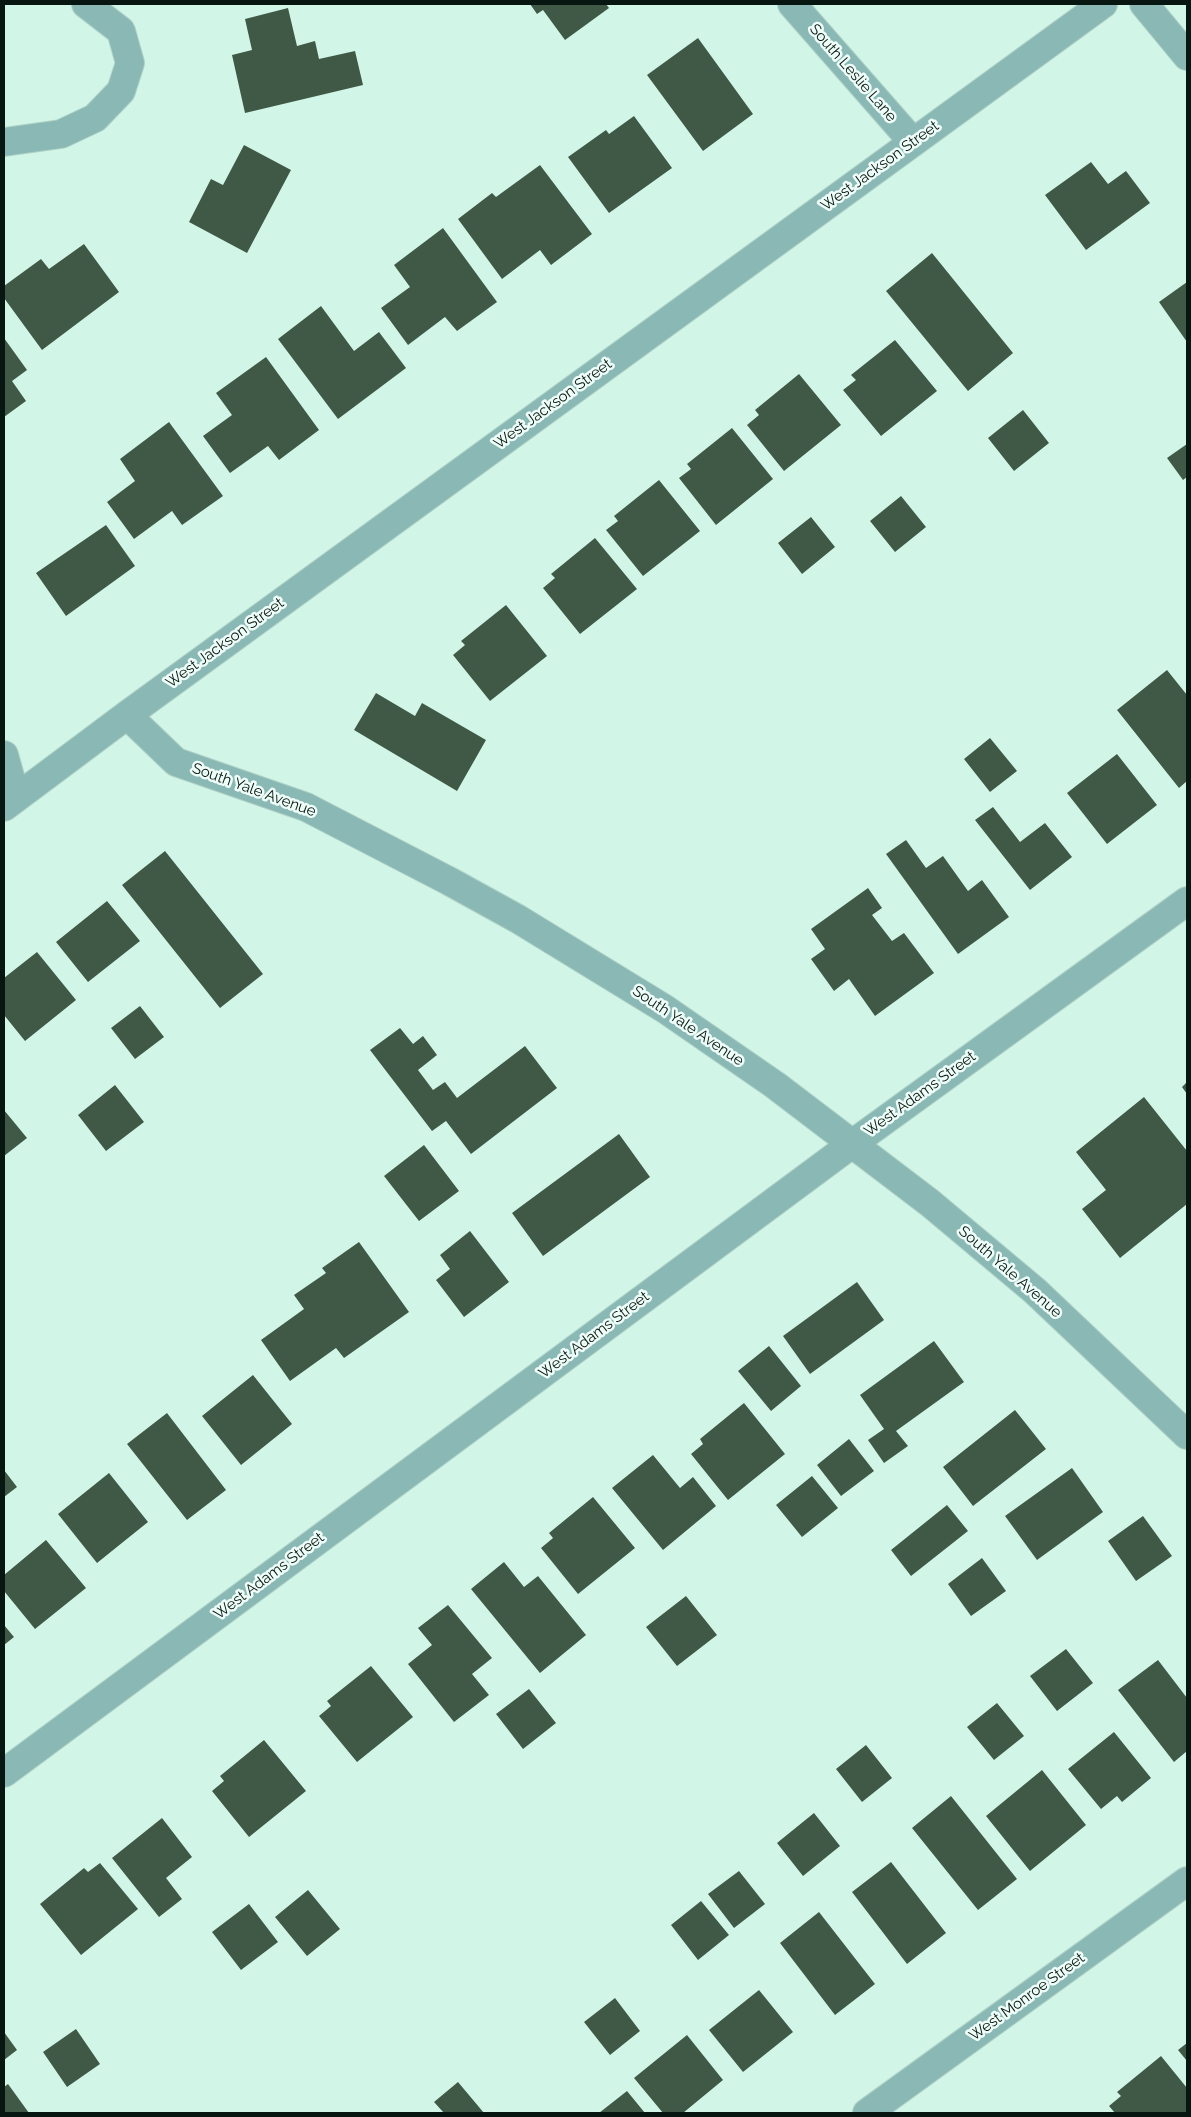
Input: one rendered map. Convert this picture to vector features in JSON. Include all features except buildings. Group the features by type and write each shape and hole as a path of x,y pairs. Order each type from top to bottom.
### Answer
{"street":[{"path":"4,142 61,134 95,118 121,91 130,62 121,31 86,4"},
{"name":"South Leslie Lane","path":"792,4 913,142"},
{"name":"West Jackson Street","path":"10,803 127,715 1104,4"},
{"path":"1144,4 1187,56"},
{"name":"South Yale Avenue","path":"127,715 176,762 306,807 518,919 665,1009 775,1085 930,1203 1034,1291 1187,1435"},
{"path":"4,755 10,803"},
{"name":"West Adams Street","path":"4,1772 852,1144 1187,901"},
{"name":"West Monroe Street","path":"867,2113 1187,1881"}]}
